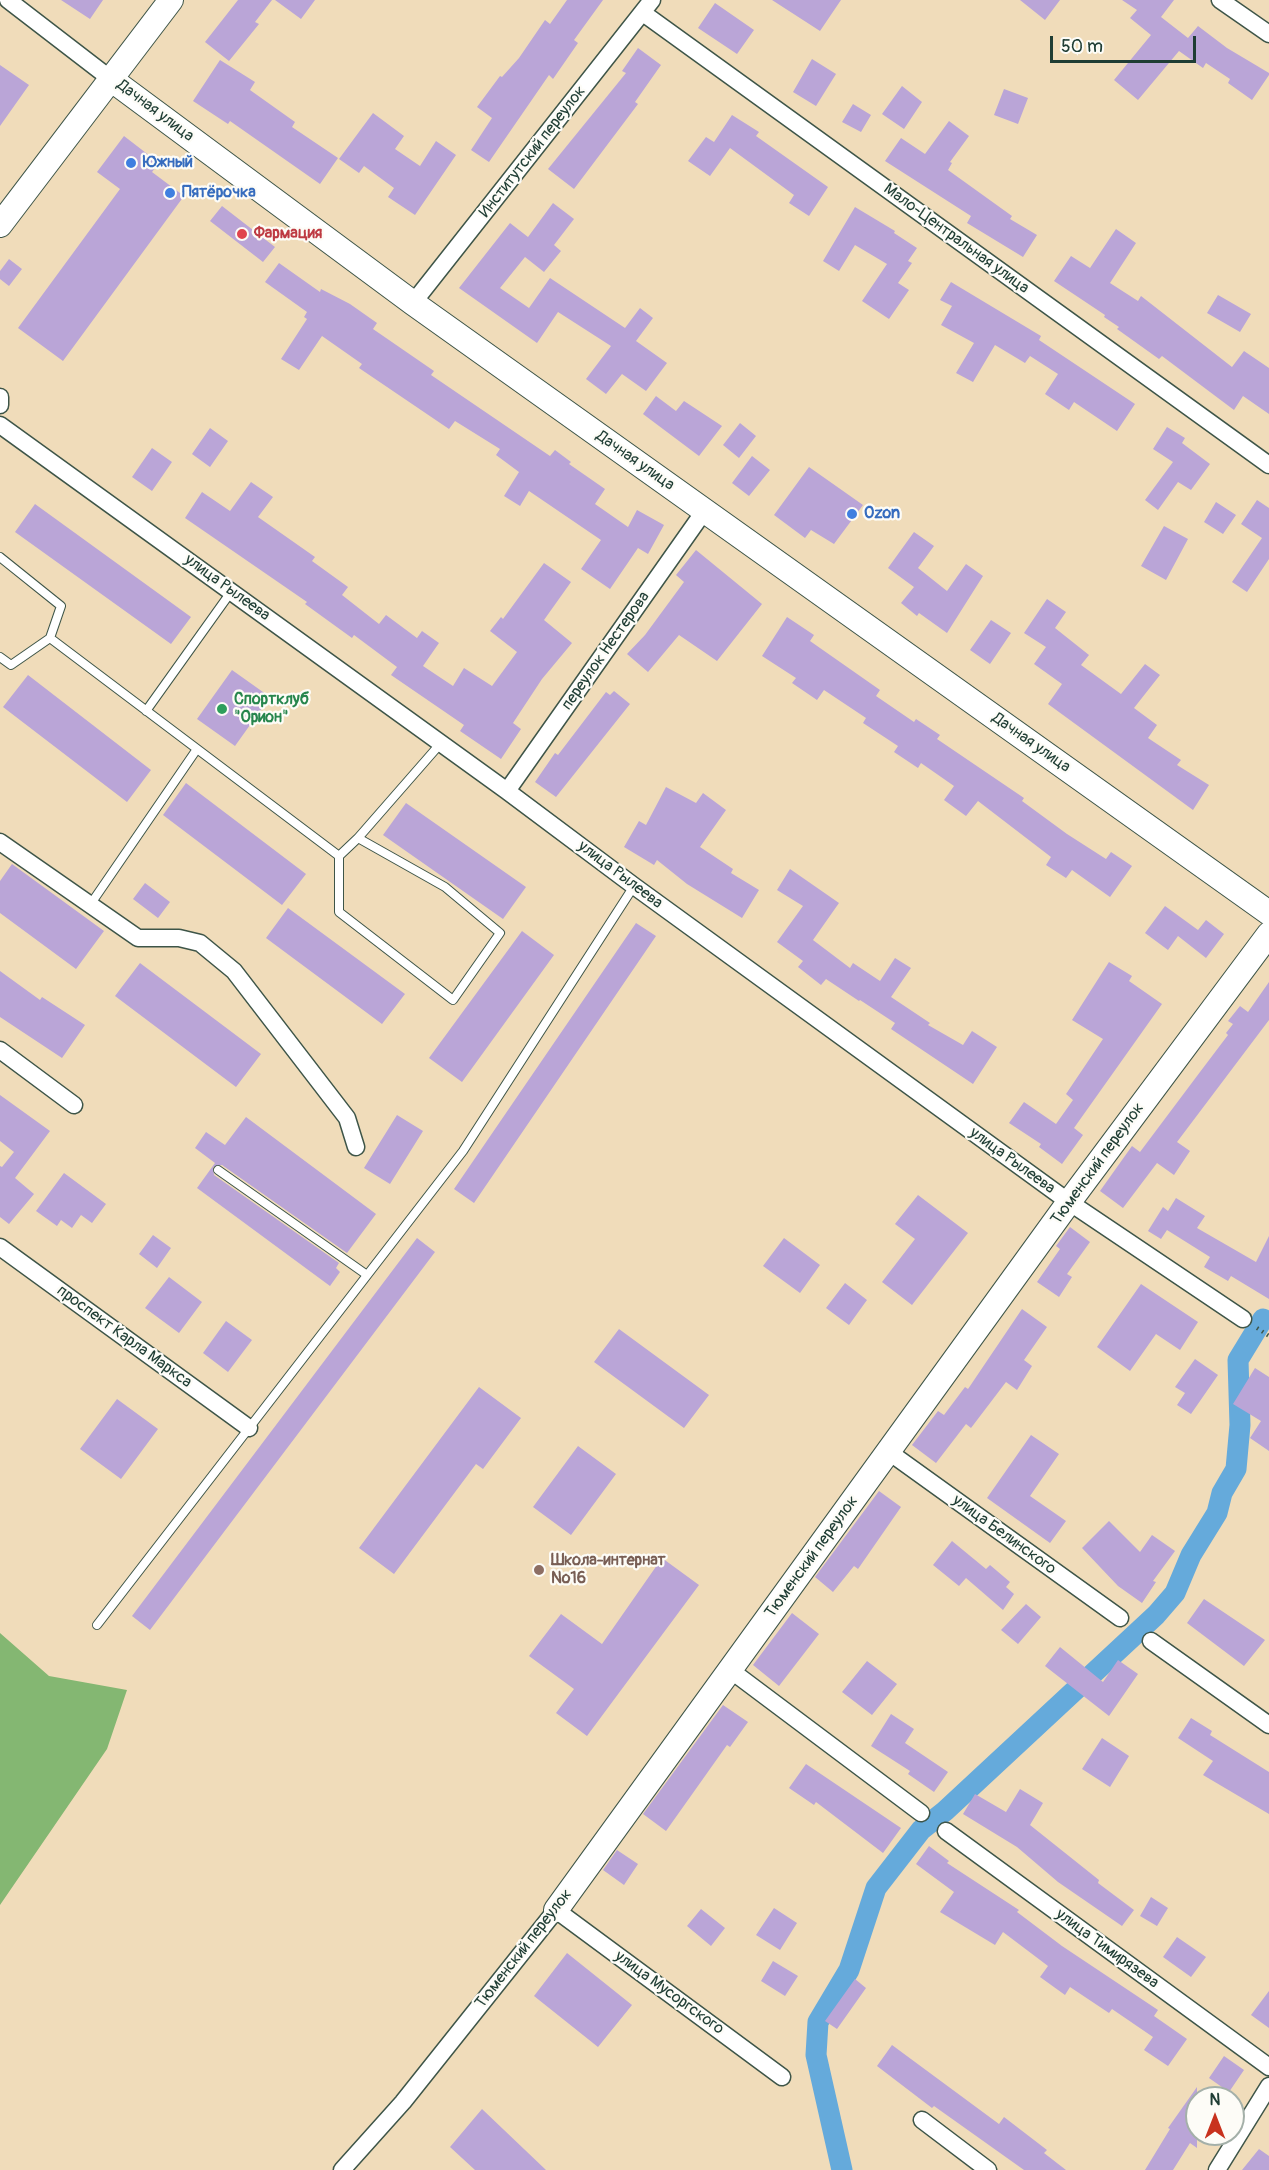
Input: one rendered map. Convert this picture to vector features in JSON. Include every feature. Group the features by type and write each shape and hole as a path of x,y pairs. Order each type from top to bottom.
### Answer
{"street":[{"name":"Дачная улица","path":"8,0 413,303 1269,913"},
{"path":"0,225 171,0"},
{"path":"1221,0 1269,34"},
{"name":"Институтский переулок","path":"413,303 648,7"},
{"name":"Мало-Центральная улица","path":"648,7 1269,465"},
{"path":"0,397 0,405"},
{"name":"улица Рылеева","path":"0,424 1070,1202 1244,1319"},
{"name":"переулок Нестерова","path":"507,791 705,510"},
{"path":"0,842 138,938 179,938 200,943 234,971 347,1118 356,1147"},
{"name":"Тюменский переулок","path":"342,2170 403,2102 556,1910 1070,1202 1269,934"},
{"path":"0,1050 74,1105"},
{"name":"проспект Карла Маркса","path":"0,1246 249,1428"},
{"name":"улица Белинского","path":"889,1452 1120,1618"},
{"path":"1151,1641 1269,1725"},
{"path":"729,1669 921,1813"},
{"name":"улица Тимирязева","path":"946,1831 1269,2067"},
{"name":"улица Мусоргского","path":"556,1910 782,2077"},
{"path":"1217,2170 1269,2086"},
{"path":"922,2120 988,2170"}],"lane":[{"path":"0,557 61,606 50,638 11,665 0,657"},
{"path":"146,711 231,591"},
{"path":"50,638 339,856"},
{"path":"358,838 445,887 500,933 453,1000 339,912 339,856 358,838 441,743"},
{"path":"90,905 197,749"},
{"path":"97,1625 463,1151 634,886"},
{"path":"218,1170 367,1275"}],"green space":[{"path":"0,1633 49,1676 127,1690 107,1749 0,1905"}],"building":[{"path":"61,0 103,0 90,19"},
{"path":"238,0 272,0 255,22 259,24 229,61 205,42"},
{"path":"275,0 315,0 301,19"},
{"path":"567,0 603,0 574,40 578,43 553,79 549,75 489,162 471,150 492,118 477,107 500,76 502,77 519,58 545,20 550,24"},
{"path":"772,0 841,0 820,31"},
{"path":"1020,0 1060,0 1045,20"},
{"path":"1122,0 1174,0 1161,17 1188,38 1198,26 1269,75 1252,100 1228,83 1230,79 1206,63 1203,68 1179,51 1138,100 1114,80 1151,35 1130,18 1137,10"},
{"path":"715,3 754,30 737,54 698,28"},
{"path":"638,48 661,65 635,102 638,104 574,189 548,169 626,73 622,71"},
{"path":"812,59 836,74 816,106 793,92"},
{"path":"220,60 255,82 250,90 295,122 292,127 338,158 320,184 230,121 228,124 193,101"},
{"path":"0,65 29,85 0,126"},
{"path":"902,86 922,102 904,129 882,114"},
{"path":"1004,89 1028,98 1018,124 994,115"},
{"path":"853,104 871,115 861,132 842,122"},
{"path":"373,113 404,136 395,149 420,166 436,141 456,155 415,215 388,197 394,188 364,166 359,173 339,159"},
{"path":"732,115 759,132 756,136 828,187 809,216 789,203 794,195 730,148 710,176 688,161 706,137 714,142"},
{"path":"949,121 969,136 950,162 952,163 948,170 1012,216 1010,219 1037,235 1023,257 967,223 971,216 885,161 901,138 925,154"},
{"path":"124,136 159,163 152,172 184,196 63,361 18,328 120,189 97,172"},
{"path":"553,203 574,219 554,245 561,251 544,272 525,257 500,288 529,308 550,278 625,328 640,308 653,318 636,341 667,363 646,391 622,374 606,394 586,379 611,346 558,312 537,343 459,288 510,223 528,237"},
{"name":"Фармация","path":"222,206 275,247 263,262 210,221"},
{"path":"855,207 895,231 894,233 917,248 908,261 912,263 898,283 909,290 889,319 862,301 887,264 855,245 839,271 823,261"},
{"path":"1116,229 1136,243 1110,283 1138,301 1141,296 1232,367 1244,351 1269,368 1269,414 1243,396 1234,410 1162,356 1159,359 1117,329 1119,327 1104,317 1105,315 1054,281 1071,256 1090,268"},
{"path":"9,259 22,269 9,286 0,279 0,271"},
{"path":"279,263 320,292 321,289 350,304 377,323 373,329 434,371 431,375 550,456 555,450 571,462 569,464 605,489 595,504 628,527 637,510 664,525 648,554 638,548 610,589 581,569 601,540 529,491 520,506 504,496 519,472 496,455 500,449 455,421 449,429 359,368 362,364 322,336 299,370 281,359 307,319 304,317 307,312 265,282"},
{"path":"951,282 1041,336 1039,340 1135,404 1117,431 1074,402 1069,410 1045,394 1058,374 1030,356 1025,363 995,345 973,382 956,373 974,343 941,325 952,306 940,300"},
{"path":"1218,295 1251,314 1240,332 1207,313"},
{"path":"656,396 676,411 684,401 722,426 699,456 643,414"},
{"path":"740,423 756,436 739,458 723,445"},
{"path":"1167,427 1185,438 1182,443 1210,464 1191,490 1178,482 1158,510 1145,500 1173,462 1153,449"},
{"path":"210,428 228,441 210,467 192,454"},
{"path":"152,448 172,462 152,491 132,477"},
{"path":"752,456 770,470 749,496 732,483"},
{"path":"809,467 863,505 834,544 811,530 805,538 774,515"},
{"path":"251,482 273,497 258,517 315,557 312,561 348,587 342,595 379,624 386,615 417,638 422,631 439,643 423,666 453,686 464,668 492,686 517,652 490,631 501,617 503,619 544,563 571,582 544,620 572,643 542,679 513,723 521,729 501,759 460,731 464,725 391,675 397,667 354,635 352,638 305,604 307,602 185,518 202,492 230,511"},
{"path":"1257,500 1269,508 1269,559 1247,592 1232,582 1262,538 1241,524"},
{"path":"1216,502 1236,515 1223,534 1204,522"},
{"path":"35,504 191,617 171,644 15,532"},
{"path":"1164,526 1188,539 1166,580 1141,566"},
{"path":"914,532 934,546 918,568 947,591 966,564 983,576 947,633 919,613 917,616 901,603 914,587 888,568"},
{"path":"696,550 762,604 717,661 679,635 648,672 627,654 645,635 684,582 676,575"},
{"path":"1047,599 1066,612 1055,628 1089,655 1081,665 1121,694 1145,664 1160,675 1134,708 1157,725 1148,738 1181,760 1177,765 1209,785 1193,810 1048,704 1062,684 1034,664 1046,647 1024,633"},
{"path":"787,617 814,635 810,641 880,690 876,696 914,722 916,719 940,735 937,739 1024,798 1022,801 1067,834 1106,859 1111,852 1132,866 1110,897 1072,870 1066,878 1046,865 1051,857 978,801 966,816 944,800 954,786 921,763 918,768 894,752 898,746 863,723 866,718 824,690 817,700 792,683 796,678 762,656"},
{"path":"991,620 1011,633 990,664 970,650"},
{"path":"232,670 270,697 235,746 197,719"},
{"path":"28,675 151,770 127,802 3,707"},
{"path":"614,691 630,704 556,797 535,782 555,753 558,755 606,692 610,695"},
{"path":"186,783 306,874 282,905 163,815"},
{"path":"666,787 696,803 703,793 726,810 700,847 733,869 731,873 759,890 742,918 687,884 657,860 654,865 624,847 639,821 646,825"},
{"path":"406,803 526,887 503,919 383,835"},
{"path":"12,864 104,931 76,969 0,913 0,881"},
{"path":"790,869 839,903 813,940 850,968 853,963 880,981 895,958 911,968 891,997 930,1023 928,1025 963,1045 972,1031 997,1047 973,1084 891,1029 895,1023 826,979 821,985 798,967 803,961 777,942 803,906 777,890"},
{"path":"145,883 170,902 158,918 133,899"},
{"path":"1165,906 1198,930 1206,920 1224,934 1206,958 1178,936 1168,950 1145,933"},
{"path":"288,908 405,994 382,1024 266,938"},
{"path":"636,923 656,936 474,1203 454,1189"},
{"path":"522,931 554,955 462,1082 429,1058"},
{"path":"1109,962 1132,976 1129,981 1162,1004 1074,1128 1083,1135 1062,1164 1039,1147 1041,1144 1009,1123 1024,1102 1056,1124 1073,1100 1066,1094 1103,1039 1072,1020"},
{"path":"140,963 261,1054 236,1087 115,996"},
{"path":"0,971 40,1000 42,997 85,1025 62,1058 0,1017"},
{"path":"1269,982 1269,1020 1177,1142 1190,1151 1174,1175 1157,1163 1123,1208 1100,1191 1132,1146 1140,1152 1228,1035 1226,1033 1233,1024 1228,1021 1240,1006 1248,1012"},
{"path":"0,1095 50,1131 15,1178 34,1194 9,1224 0,1217 0,1166 2,1167 14,1152 0,1141"},
{"path":"397,1115 423,1131 390,1184 364,1168"},
{"path":"246,1117 376,1214 347,1253 222,1165 213,1167 214,1175 339,1263 336,1268 340,1272 330,1286 197,1188 215,1163 195,1148 206,1132 225,1145"},
{"path":"64,1173 106,1204 92,1223 81,1215 72,1228 61,1220 57,1226 36,1211"},
{"path":"918,1195 968,1233 912,1305 882,1282 915,1239 895,1224"},
{"path":"1176,1198 1205,1216 1197,1228 1256,1262 1269,1236 1269,1299 1231,1276 1228,1281 1204,1267 1210,1257 1167,1230 1161,1239 1148,1231 1163,1207 1168,1211"},
{"path":"1070,1227 1090,1242 1067,1274 1072,1277 1059,1297 1037,1282 1060,1249 1056,1246"},
{"path":"153,1235 171,1248 157,1268 139,1254"},
{"path":"417,1238 435,1252 150,1630 132,1616"},
{"path":"784,1238 820,1265 800,1293 763,1266"},
{"path":"169,1277 202,1302 179,1333 145,1308"},
{"path":"845,1283 867,1300 849,1325 826,1308"},
{"path":"1141,1284 1198,1322 1180,1350 1156,1334 1130,1371 1097,1347"},
{"path":"1022,1309 1047,1327 1024,1360 1032,1366 1017,1390 1006,1382 971,1428 966,1424 936,1463 912,1445 938,1411 944,1415 965,1387 968,1389"},
{"path":"226,1321 252,1340 228,1372 203,1353"},
{"path":"619,1329 709,1395 684,1428 594,1362"},
{"path":"1195,1359 1218,1375 1191,1414 1177,1405 1185,1393 1175,1387"},
{"path":"1255,1368 1269,1377 1269,1451 1250,1438 1261,1421 1233,1404"},
{"path":"479,1387 521,1418 483,1469 476,1464 394,1574 359,1548"},
{"path":"117,1399 158,1429 121,1479 80,1449"},
{"path":"1031,1435 1059,1454 1030,1496 1066,1521 1050,1543 987,1498"},
{"path":"578,1446 616,1474 571,1535 533,1507"},
{"path":"879,1491 901,1507 858,1569 854,1566 833,1592 815,1577"},
{"path":"1109,1521 1140,1552 1152,1535 1175,1551 1153,1581 1156,1582 1142,1603 1118,1586 1082,1548"},
{"path":"952,1541 986,1569 990,1565 1010,1582 1006,1587 1014,1594 1003,1610 966,1578 959,1586 933,1565"},
{"path":"662,1558 699,1585 587,1736 556,1713 574,1689 529,1656 561,1614 602,1644"},
{"path":"1204,1599 1265,1640 1244,1666 1187,1623"},
{"path":"1026,1604 1041,1617 1018,1644 1001,1630"},
{"path":"792,1613 819,1634 779,1686 753,1665"},
{"path":"1060,1647 1103,1682 1118,1660 1138,1674 1109,1716 1045,1666"},
{"path":"867,1661 897,1684 872,1715 842,1692"},
{"path":"723,1705 748,1722 730,1747 727,1745 666,1831 643,1814"},
{"path":"891,1714 914,1729 905,1743 948,1772 934,1792 908,1774 910,1771 871,1746"},
{"path":"1191,1718 1212,1731 1210,1735 1269,1772 1269,1814 1203,1775 1213,1761 1178,1738"},
{"path":"1102,1738 1129,1756 1110,1787 1082,1769"},
{"path":"806,1764 901,1828 883,1853 816,1802 814,1805 789,1788"},
{"path":"1020,1789 1043,1803 1030,1825 1099,1880 1098,1883 1134,1910 1122,1926 1058,1882 1017,1847 963,1814 975,1794 1006,1812"},
{"path":"929,1846 949,1861 947,1863 1019,1910 1017,1912 1062,1946 1158,2010 1154,2016 1187,2039 1168,2066 1144,2050 1153,2037 1112,2009 1109,2013 1070,1987 1065,1995 1040,1977 1048,1966 1003,1932 995,1945 940,1912 954,1892 916,1864"},
{"path":"617,1850 638,1864 624,1885 603,1870"},
{"path":"1151,1897 1168,1908 1157,1926 1140,1916"},
{"path":"774,1908 797,1923 780,1950 756,1935"},
{"path":"701,1909 725,1928 711,1946 687,1926"},
{"path":"1177,1937 1206,1957 1191,1977 1163,1957"},
{"path":"567,1953 632,2005 598,2047 534,1996"},
{"path":"773,1961 798,1976 785,1996 761,1981"},
{"path":"855,1979 866,1988 837,2029 825,2021"},
{"path":"1269,1991 1269,2028 1251,2015"},
{"path":"892,2045 999,2124 1004,2117 1047,2150 1044,2153 1066,2170 1024,2170 934,2106 932,2108 877,2066"},
{"path":"1224,2056 1244,2070 1233,2086 1220,2086 1209,2078"},
{"path":"1185,2104 1185,2146 1188,2146 1173,2170 1145,2170 1170,2129 1168,2128"},
{"path":"482,2109 546,2170 475,2170 450,2147"},
{"path":"1259,2149 1269,2156 1269,2170 1242,2170"}],"waterway":[{"path":"842,2170 816,2055 818,2022 849,1970 876,1888 921,1830 945,1811 1156,1615 1175,1593 1191,1555 1217,1513 1222,1493 1236,1469 1240,1425 1238,1360 1263,1319"}],"place":[{"name":"Южный","path":"131,163"},
{"name":"Пятёрочка","path":"170,193"},
{"name":"Фармация","path":"242,234"},
{"name":"Ozon","path":"852,514"},
{"name":"Спортклуб \"Орион\"","path":"222,709"},
{"name":"Школа-интернат №16","path":"539,1570"}]}
